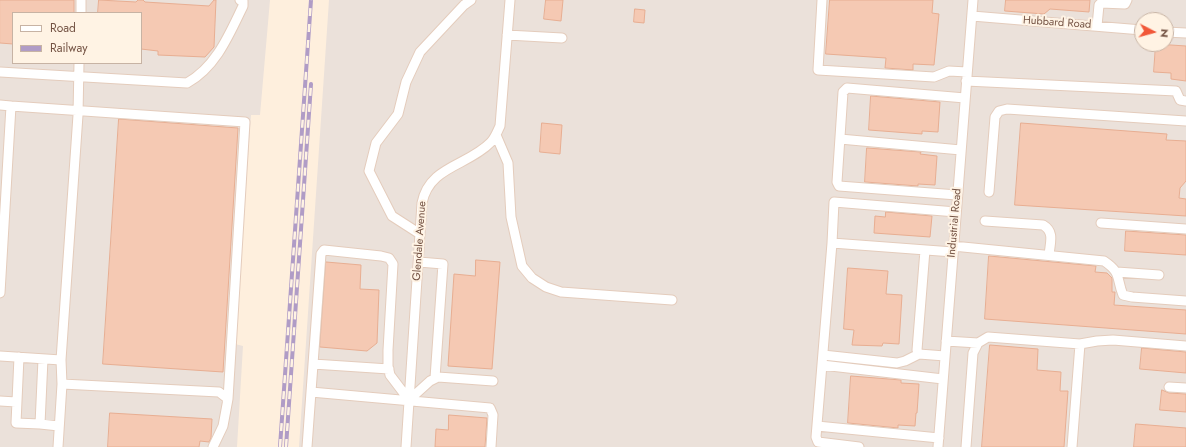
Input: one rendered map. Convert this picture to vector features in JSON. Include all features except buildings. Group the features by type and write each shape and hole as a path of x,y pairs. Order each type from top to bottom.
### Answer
{"street":[{"path":"81,0 81,12"},
{"path":"0,72 187,83 216,58 243,6 243,1 240,0"},
{"path":"420,234 392,216 369,171 376,143 398,114 406,82 420,52 464,5 471,0"},
{"path":"510,0 500,126 496,135 508,163 511,217 522,266 532,278 546,287 561,292 672,300"},
{"path":"822,0 818,70 934,77 949,71 967,76 1176,91 1180,100 1186,101"},
{"name":"Industrial Road","path":"938,442 973,0"},
{"path":"1097,26 1099,4 1125,4 1127,0"},
{"name":"Hubbard Road","path":"972,16 1134,29"},
{"path":"1174,32 1186,33"},
{"path":"507,35 562,38"},
{"path":"58,447 62,384 60,360 78,111 79,64"},
{"path":"957,195 839,186 837,182 843,92 847,88 965,98"},
{"path":"0,105 245,122 228,400 223,426 213,447"},
{"path":"0,293 11,106"},
{"path":"989,192 995,117 999,111 1007,109 1186,121"},
{"name":"Glendale Avenue","path":"406,447 424,194 431,182 441,173 480,151 491,142 496,135"},
{"path":"840,139 961,150"},
{"path":"859,447 818,445 816,437 832,244 834,202 956,212"},
{"path":"985,221 1043,225 1048,228 1051,234 1049,256"},
{"path":"1101,223 1186,229"},
{"path":"832,244 924,250 953,249 1104,261 1112,266 1117,272 1123,295 1186,302"},
{"path":"307,447 321,254 324,250 381,256 389,258 393,264 388,350 389,369 390,375 409,400"},
{"path":"919,354 917,350 924,250"},
{"path":"418,262 443,264 435,378"},
{"path":"1117,272 1159,275"},
{"path":"946,341 978,343 988,337 1080,344 1097,340 1113,340 1186,346"},
{"path":"966,447 974,353 978,343"},
{"path":"1072,447 1080,344"},
{"path":"823,355 897,363 905,362 919,354 945,356"},
{"path":"0,356 60,360"},
{"path":"19,357 16,423 59,426"},
{"path":"40,424 44,359"},
{"path":"313,364 389,369"},
{"path":"822,365 943,379"},
{"path":"409,400 438,377 493,380"},
{"path":"62,384 219,392 228,400"},
{"path":"1169,387 1186,388"},
{"path":"311,392 490,408 493,415 491,447"},
{"path":"0,401 16,402"},
{"path":"817,426 938,442"}],"shaded area":[{"path":"0,0 270,0 260,115 251,115 235,344 243,346 237,447 0,447"},
{"path":"329,0 1186,0 1186,447 299,447"}],"railway":[{"path":"280,447 311,0"},
{"path":"286,447 311,84"}]}
